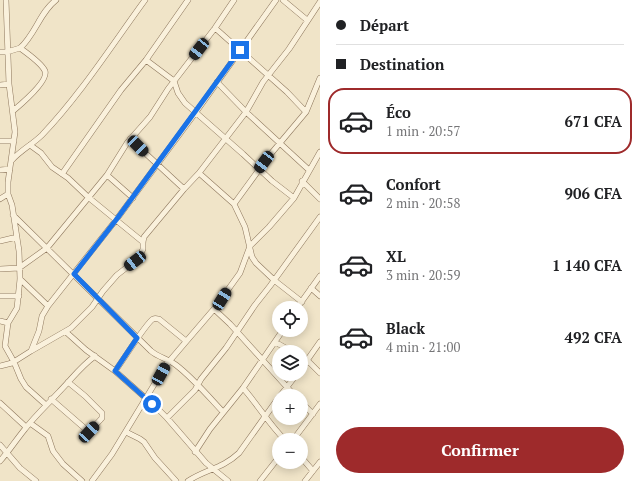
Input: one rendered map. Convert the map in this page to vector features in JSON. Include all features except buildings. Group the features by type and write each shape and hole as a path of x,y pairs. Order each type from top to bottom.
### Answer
{"street":[{"path":"6,0 9,84 15,132 8,182 8,194 13,215 20,268 20,280 18,308 8,323 5,346 14,362 21,380 26,387 46,405"},
{"path":"0,52 7,52 20,48 56,0"},
{"path":"11,161 19,152 41,136 63,112 145,0"},
{"path":"62,174 121,90 146,60 187,2 180,0"},
{"path":"0,269 20,268 47,248 106,174 130,139 150,117 174,81 215,28 234,0"},
{"path":"31,351 39,331 42,316 48,306 133,198 276,0"},
{"path":"283,0 307,20"},
{"path":"0,366 14,362 66,332 90,310 103,291 117,275 140,256 142,242 147,233 199,173 246,112 262,82 289,49 320,2"},
{"path":"0,14 6,14"},
{"path":"215,28 287,92 306,112"},
{"path":"13,111 41,84 46,74 35,60 20,48"},
{"path":"146,60 174,81 181,99 272,181 294,198"},
{"path":"234,204 259,169 306,112 320,78"},
{"path":"217,82 246,112 309,170"},
{"path":"0,85 9,84"},
{"path":"130,139 184,189"},
{"path":"0,141 14,141"},
{"path":"30,145 41,153 52,167 142,242"},
{"path":"92,481 126,432 169,360 214,309 240,273 250,246 294,198 302,181 320,152"},
{"path":"0,170 10,169"},
{"path":"199,173 234,204 245,227 252,256 256,263 274,280 301,301"},
{"path":"106,174 133,198"},
{"path":"302,181 320,199"},
{"path":"0,199 8,194"},
{"path":"13,215 137,338 157,356 169,360 175,364 198,385 223,412"},
{"path":"167,418 198,385 320,216"},
{"path":"0,241 16,237"},
{"path":"303,301 320,276"},
{"path":"20,280 48,306"},
{"path":"311,288 320,296"},
{"path":"0,296 19,296"},
{"path":"214,309 263,360 287,388 292,381"},
{"path":"115,371 137,338 155,318 159,319 186,341"},
{"path":"0,321 8,323"},
{"path":"66,332 94,356 115,371 167,418 195,452 228,481"},
{"path":"195,452 210,429 243,388 278,337"},
{"path":"275,342 280,345"},
{"path":"320,342 308,361 320,373"},
{"path":"0,461 8,453 28,425 75,373 94,356"},
{"path":"52,400 89,432 102,418 102,413 68,382"},
{"path":"243,388 279,433"},
{"path":"0,403 28,425 48,436 53,451 63,464 82,481"},
{"path":"298,433 320,404"},
{"path":"188,481 204,472 225,464 239,452 272,406"},
{"path":"308,409 313,414"},
{"path":"126,432 144,442 160,464 176,481"},
{"path":"0,445 20,468 36,481"},
{"path":"305,481 320,462"},
{"path":"308,465 313,471"},
{"path":"260,481 272,466"}],"route":[{"path":"152,404 115,371 137,338 74,274 116,220 240,50"}]}
